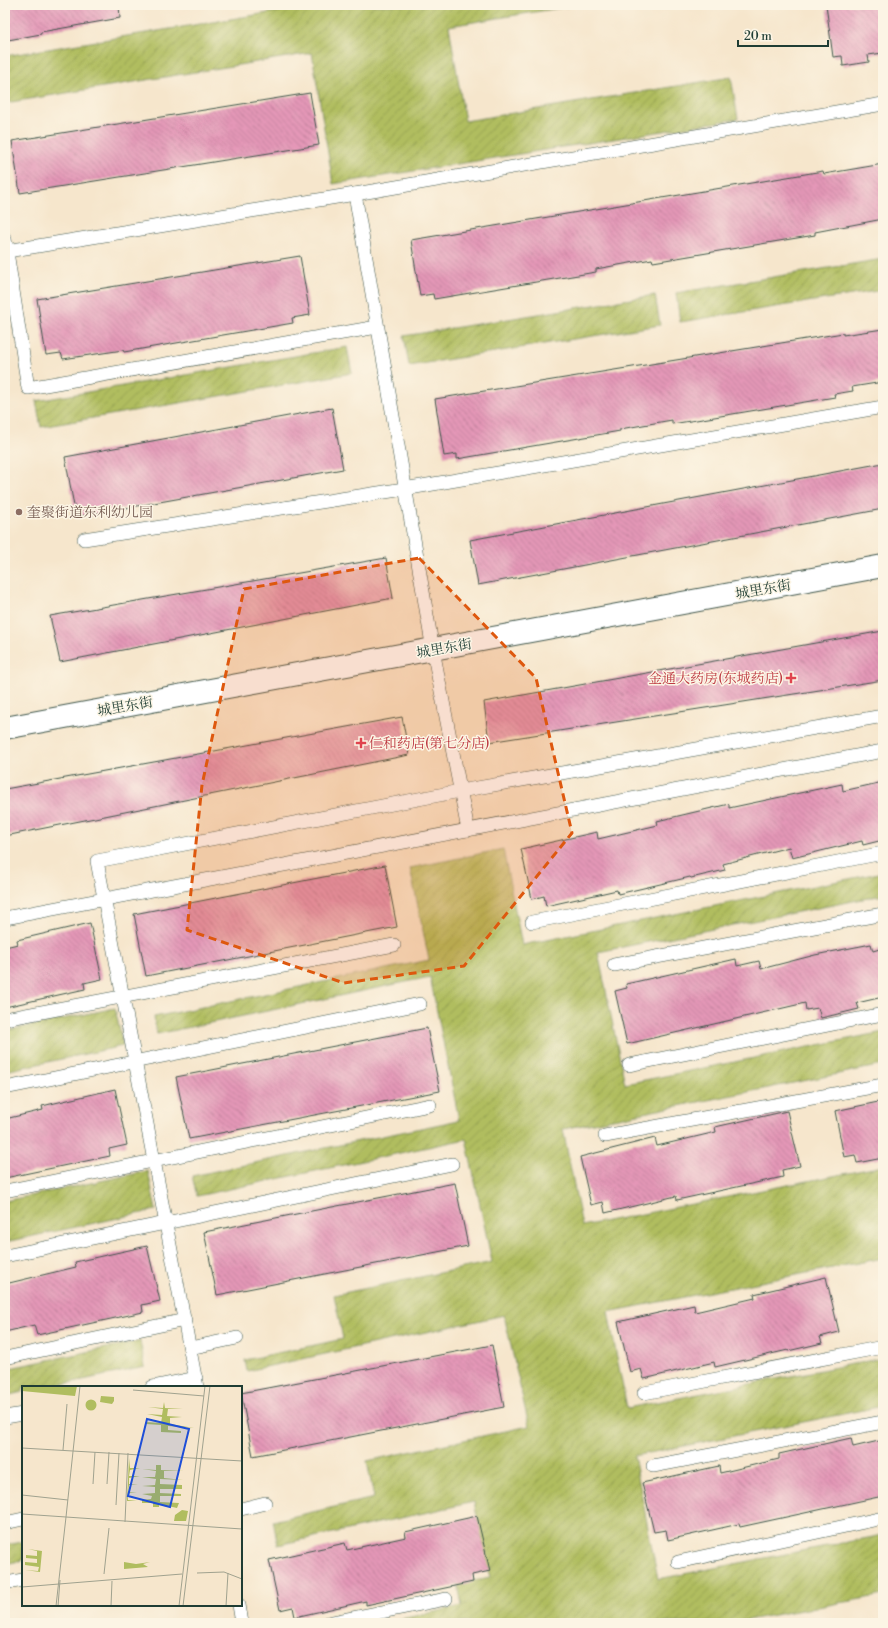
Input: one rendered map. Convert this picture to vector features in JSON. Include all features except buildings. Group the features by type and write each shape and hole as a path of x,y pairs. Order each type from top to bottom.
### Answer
{"street":[{"name":"城里东街","path":"5,728 883,566"}],"lane":[{"path":"377,327 28,388 6,245 355,194 883,104"},
{"path":"355,194 404,489 468,830"},
{"path":"84,539 404,489 883,407"},
{"path":"161,1386 197,1382 97,860 460,791 883,716"},
{"path":"5,918 883,751"},
{"path":"532,922 883,853"},
{"path":"614,965 883,914"},
{"path":"5,1019 394,945"},
{"path":"5,1088 420,1004"},
{"path":"629,1065 883,1014"},
{"path":"605,1136 883,1085"},
{"path":"5,1191 430,1105"},
{"path":"5,1256 452,1164"},
{"path":"5,1358 185,1320"},
{"path":"190,1348 237,1338"},
{"path":"644,1393 883,1347"},
{"path":"5,1417 22,1414"},
{"path":"653,1466 883,1422"},
{"path":"242,1509 265,1503"},
{"path":"678,1562 883,1518"},
{"path":"5,1523 22,1519"},
{"path":"327,1623 446,1599"},
{"path":"239,1606 242,1623"}],"highlighted area":[{"path":"419,558 536,678 572,833 464,966 344,983 187,930 202,785 244,589"}],"green space":[{"path":"304,5 578,5 449,26 465,121 731,77 738,119 333,184 312,53 5,103 5,56 304,7"},
{"path":"883,259 883,290 680,322 676,293"},
{"path":"655,295 660,325 409,366 404,336"},
{"path":"347,347 352,373 41,427 36,401"},
{"path":"503,849 522,945 883,872 883,895 598,952 625,1084 883,1032 883,1065 563,1129 582,1226 883,1166 883,1258 608,1312 627,1408 883,1358 883,1406 634,1456 658,1579 883,1535 883,1595 731,1623 382,1623 462,1606 458,1584 490,1577 474,1502 278,1545 273,1521 374,1498 367,1461 529,1426 504,1315 247,1371 245,1360 343,1339 334,1295 492,1262 466,1139 197,1196 192,1176 459,1120 430,977 157,1034 154,1017 429,960 410,868"},
{"path":"115,1008 123,1046 5,1071 5,1031"},
{"path":"148,1171 156,1210 5,1242 5,1201"},
{"path":"140,1341 145,1367 54,1386 22,1386 22,1392 5,1396 5,1369"},
{"path":"22,1542 22,1560 5,1564 5,1545"}],"place":[{"name":"奎聚街道东利幼儿园","path":"19,512"},
{"name":"金通大药房(东城药店)","path":"791,678"},
{"name":"仁和药店(第七分店)","path":"361,743"}]}
